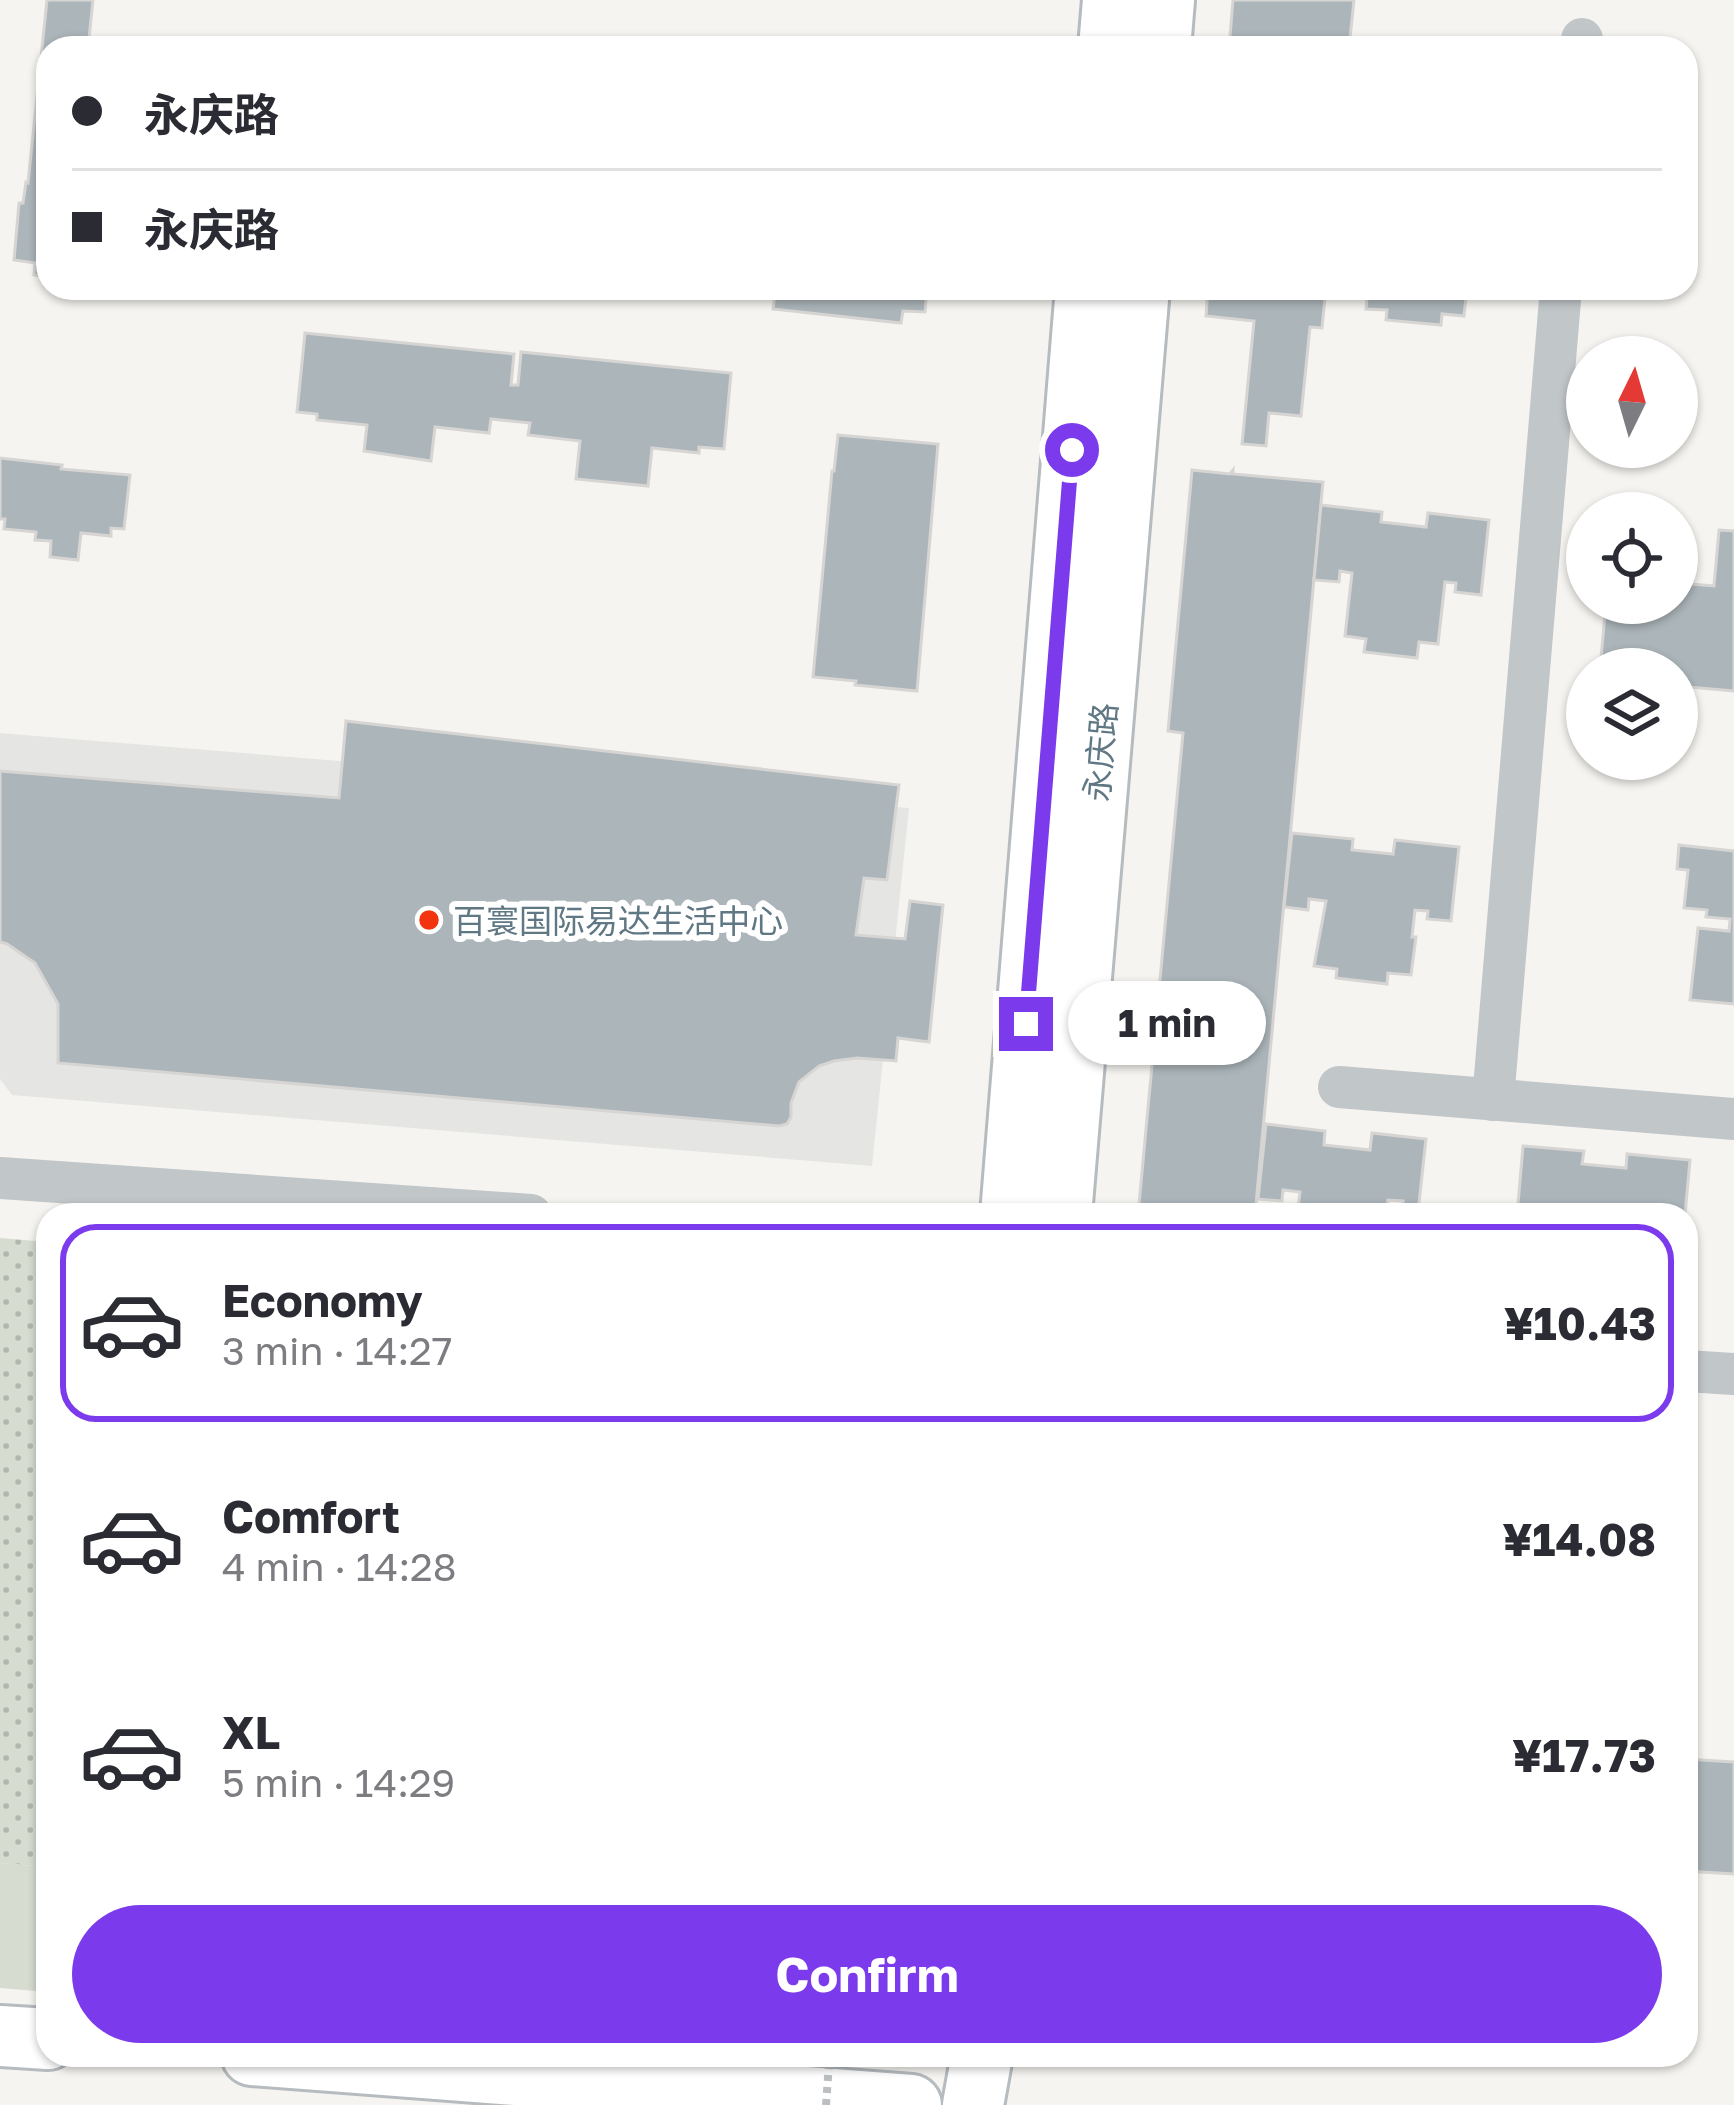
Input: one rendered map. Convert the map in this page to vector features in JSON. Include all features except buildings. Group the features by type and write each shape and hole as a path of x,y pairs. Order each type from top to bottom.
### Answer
{"street":[{"path":"1110,36 1113,0"},
{"path":"1161,36 1164,0"},
{"name":"永庆路","path":"1012,1203 1085,300"},
{"name":"永庆路","path":"1061,1203 1138,300"},
{"path":"1493,1100 1561,300"},
{"path":"1340,1087 1734,1120"},
{"path":"0,1178 358,1203"},
{"path":"1698,1372 1734,1374"},
{"path":"0,2036 36,2038"},
{"path":"410,2067 911,2105"},
{"path":"942,2105 945,2067"},
{"path":"973,2105 980,2067"}],"path":[{"path":"826,2105 829,2067"}],"shaded area":[{"name":"百寰国际易达生活中心","path":"0,733 909,808 872,1166 12,1095 0,1079"},
{"path":"0,1238 36,1241 36,1866 0,1863"},
{"path":"0,1863 36,1866 36,1991 0,1988"}],"place":[{"name":"百寰国际易达生活中心","path":"429,920"}],"route":[{"path":"1026,1024 1072,450"}]}
